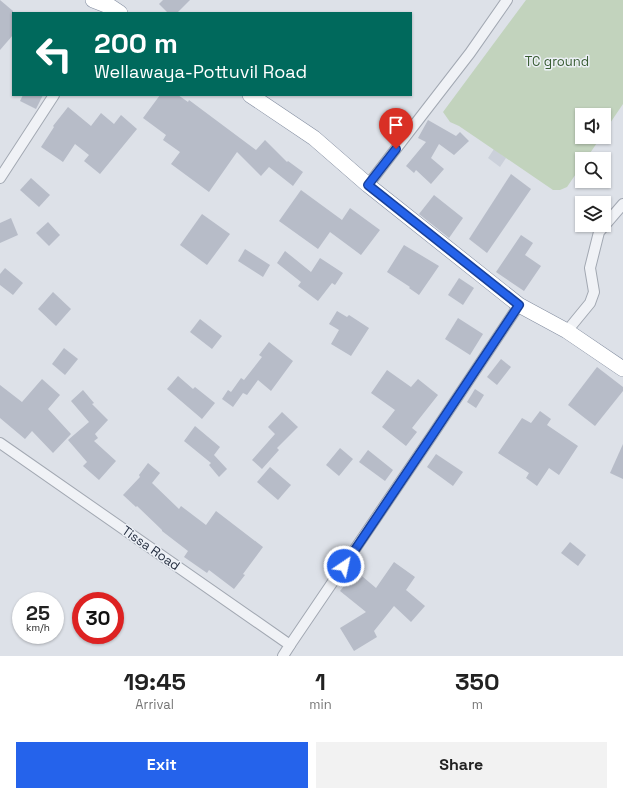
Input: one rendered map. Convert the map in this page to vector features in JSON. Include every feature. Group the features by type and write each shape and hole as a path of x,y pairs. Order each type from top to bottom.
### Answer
{"highway":[{"path":"93,0 113,11"},
{"path":"251,96 314,138 368,185 519,305 566,330 623,369"}],"street":[{"path":"368,185 470,53 507,0"},
{"path":"0,178 53,96"},
{"path":"566,330 590,303 594,292 590,268 599,232 623,204"},
{"path":"283,656 519,305"},
{"name":"Tissa Road","path":"0,443 290,645"}],"shaded area":[{"path":"494,149 506,158 500,167 488,158"}],"green space":[{"name":"TC ground","path":"526,0 623,0 623,104 611,122 611,108 575,108 575,144 596,144 591,152 575,152 575,175 567,187 560,190 553,190 459,126 450,122 443,112"}],"building":[{"path":"0,0 13,12 12,36 0,50"},
{"path":"163,0 190,0 178,12 167,12 159,4"},
{"path":"22,96 42,96 36,109 20,101"},
{"path":"159,96 179,96 188,102 189,100 256,150 265,140 287,162 288,161 303,172 293,186 269,167 261,176 237,152 209,192 171,164 180,152 163,140 166,135 143,118"},
{"path":"68,107 91,126 101,113 114,124 121,115 137,129 100,174 84,161 89,155 75,144 63,162 41,147 54,127 53,126"},
{"path":"428,120 456,136 460,132 469,141 454,155 439,144 431,158 444,169 431,184 416,170 414,173 406,166 426,142 418,138"},
{"path":"511,174 531,189 487,253 469,239"},
{"path":"31,178 50,195 39,207 20,190"},
{"path":"301,190 342,220 350,208 380,230 361,255 330,232 318,249 279,221"},
{"path":"434,195 463,218 449,238 419,214"},
{"path":"202,214 230,234 207,265 180,245"},
{"path":"11,218 18,235 0,243 0,223"},
{"path":"48,222 60,235 49,246 36,233"},
{"path":"521,235 533,243 525,255 541,266 524,291 496,272"},
{"path":"404,245 439,266 419,295 409,288 410,287 387,272"},
{"path":"245,249 270,265 263,277 238,261"},
{"path":"285,251 311,272 320,258 343,273 335,285 332,283 318,301 298,286 301,282 277,263"},
{"path":"5,268 23,283 13,295 0,285 0,274"},
{"path":"459,278 474,288 463,305 448,295"},
{"path":"53,292 71,309 56,326 38,309"},
{"path":"337,311 347,317 349,315 369,328 351,356 331,344 339,330 329,324"},
{"path":"458,318 483,334 470,355 445,339"},
{"path":"200,319 222,336 212,349 190,332"},
{"path":"269,342 293,361 271,391 258,380 247,395 243,393 233,407 222,399 228,390 231,392 241,378 244,380 262,357 259,355"},
{"path":"64,348 78,359 65,375 52,364"},
{"path":"501,359 511,367 497,385 487,377"},
{"path":"597,367 623,387 623,391 595,426 568,405"},
{"path":"387,370 411,387 418,379 438,395 412,428 417,432 406,446 382,427 395,410 371,393"},
{"path":"178,376 193,389 195,387 215,403 202,419 167,389"},
{"path":"42,379 60,395 48,409 71,434 53,453 32,431 25,439 0,418 0,385 22,402"},
{"path":"475,389 484,395 476,408 467,402"},
{"path":"83,390 94,403 92,404 108,420 95,434 98,438 94,441 116,461 99,480 83,466 87,462 68,440 89,422 71,401"},
{"path":"540,411 551,419 547,425 578,446 559,475 549,468 537,486 526,478 529,473 498,453 522,418 531,423"},
{"path":"282,412 298,427 277,448 279,450 262,469 252,460 275,434 268,427"},
{"path":"195,426 220,447 214,455 227,469 219,477 209,465 211,463 184,441"},
{"path":"623,444 623,479 610,473"},
{"path":"340,448 353,459 339,476 326,465"},
{"path":"368,450 393,470 385,481 359,462"},
{"path":"436,454 463,472 453,486 427,467"},
{"path":"148,463 160,473 152,483 179,509 181,506 206,525 216,511 263,547 234,589 209,570 207,573 184,557 188,551 162,531 137,506 136,507 123,495 140,477 139,475"},
{"path":"270,467 291,485 278,500 257,482"},
{"path":"570,542 586,555 578,566 561,553"},
{"path":"394,562 415,577 406,590 425,606 411,622 394,606 374,631 377,637 354,651 340,628 366,612 340,591 356,571 376,588"}],"route":[{"path":"344,566 519,305 368,185 396,149"}]}
